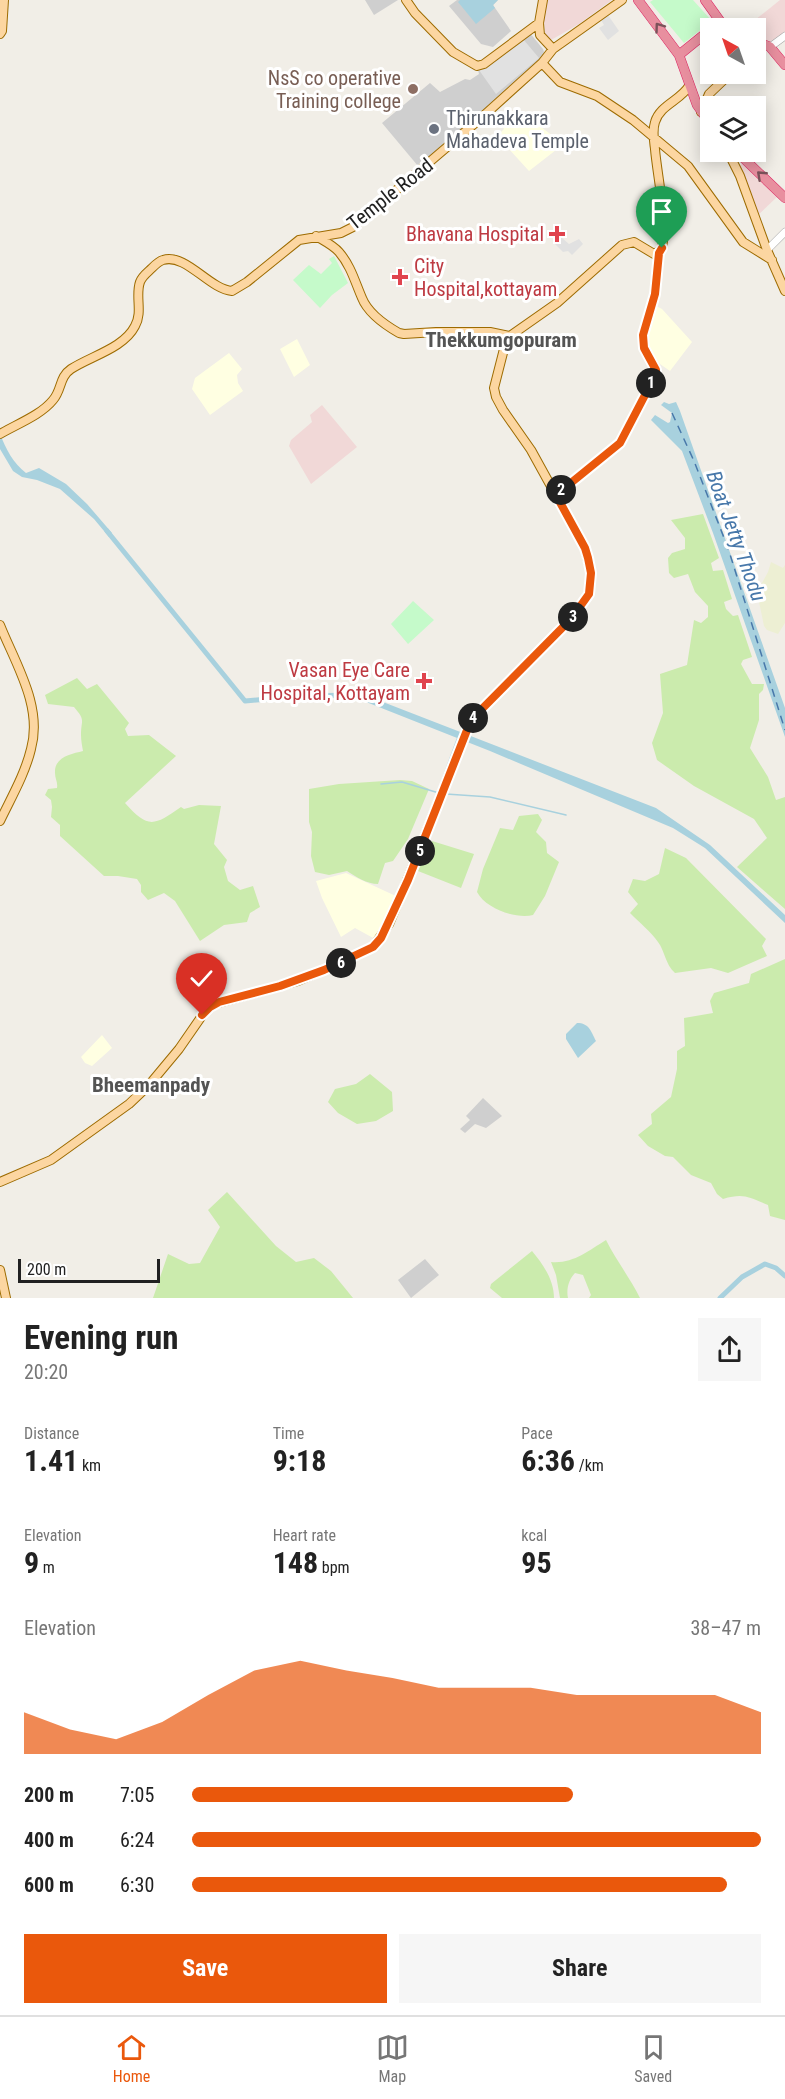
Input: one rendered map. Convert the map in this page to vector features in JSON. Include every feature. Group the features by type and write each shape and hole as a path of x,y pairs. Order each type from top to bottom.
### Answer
{"highway":[{"path":"638,0 679,55 700,110"},
{"path":"705,0 718,18"},
{"path":"679,55 700,38"},
{"path":"766,48 785,65"},
{"path":"747,162 785,198"}],"main road":[{"path":"0,34 4,0"},
{"path":"406,0 415,13 453,52 477,66 484,64 539,22"},
{"path":"543,0 539,22 540,35 553,49"},
{"name":"Temple Road","path":"0,434 53,401 62,378 71,369 129,335 139,319 140,282 158,262 166,259 182,263 219,288 232,291 299,240 341,233 355,226 442,153 542,63 553,49 622,0"},
{"path":"542,63 560,82 597,96 633,120 688,166 743,242 772,260"},
{"path":"681,96 710,94 720,84"},
{"path":"0,1182 51,1160 129,1104 149,1084 210,1007 219,1002 298,981 345,961 373,947 389,924 471,720 571,619 589,594 591,573 585,548 531,450 507,417 496,397 494,388 505,345 510,336 556,303 622,245 634,242 651,253 659,253 663,245 663,225 654,138 656,119 669,103 681,96 689,86"},
{"path":"733,162 785,291"},
{"path":"316,236 333,247 344,258 370,310 399,333 490,332 510,336"},
{"path":"0,625 24,681 34,727 32,747 27,762 0,822"},
{"path":"0,1270 6,1298"}],"street":[{"path":"766,42 785,36"},
{"path":"767,250 785,232"},
{"path":"556,495 620,443 656,374 644,348 643,335 655,294 659,253"}],"shaded area":[{"path":"365,0 398,0 374,15"},
{"path":"457,0 498,0 493,5 511,31 493,47 481,44 449,6"},
{"path":"546,0 612,0 579,24 551,40 545,33 543,8"},
{"path":"780,0 785,0 785,34 772,43 766,42 766,18 758,18"},
{"path":"608,15 619,31 608,40 599,28 604,25 601,20"},
{"name":"Thirunakkara Mahadeva Temple","path":"529,32 543,49 543,56 418,166 382,123 430,83 440,92 465,79 470,80 479,74 478,70"},
{"path":"523,39 539,58 496,94 479,70"},
{"path":"517,115 529,118 565,143 529,171 497,136 504,129 502,126 511,117"},
{"path":"742,163 777,197 756,217 738,168"},
{"path":"561,237 569,244 579,239 583,244 572,255 568,251 563,252 554,243"},
{"path":"654,305 662,309 692,342 670,371 660,364 646,346 645,337"},
{"path":"297,339 310,365 294,377 280,349"},
{"path":"229,353 242,369 237,375 238,383 243,391 210,415 192,389 195,378"},
{"path":"322,405 357,447 311,484 289,446 291,440 312,422 310,415"},
{"path":"771,562 783,568 785,565 785,623 778,634 767,630 764,626 757,592"},
{"path":"346,873 398,897 375,939 355,928 341,937 322,898 316,881"},
{"path":"102,1035 112,1048 92,1066 85,1063 81,1057"},
{"path":"483,1098 502,1116 486,1128 475,1124 465,1133 460,1129 470,1120 466,1116"},
{"path":"425,1259 439,1275 411,1298 398,1280"}],"green space":[{"path":"653,0 693,0 709,18 700,18 700,30 684,43 650,2"},
{"path":"334,256 348,283 320,308 293,280 309,265 321,274 332,263 329,259"},
{"path":"703,514 719,558 711,563 713,571 723,570 732,599 724,602 726,609 733,616 738,615 752,657 743,660 741,664 752,684 764,684 759,694 759,720 750,748 768,777 776,800 785,797 785,909 737,867 767,838 754,819 694,786 657,760 652,743 663,713 660,674 687,665 694,620 701,623 708,617 708,606 695,592 688,574 674,578 669,573 668,558 672,553 685,549 685,538 671,520"},
{"path":"413,601 434,620 408,644 391,624"},
{"path":"77,678 87,689 97,684 129,723 125,729 128,736 149,735 176,756 125,803 133,811 151,822 164,818 181,807 184,809 199,805 221,806 214,844 227,860 224,867 228,881 240,890 253,886 260,907 250,913 247,922 224,925 200,941 175,901 164,893 148,900 141,892 141,885 137,879 104,876 60,836 60,825 51,817 51,800 45,795 48,789 57,788 55,768 57,763 64,757 83,751 82,720 74,707 48,704 45,695"},
{"path":"412,781 429,789 408,839 393,861 385,863 378,884 358,878 347,871 329,875 315,872 311,856 309,789 339,784"},
{"path":"538,814 542,820 536,832 546,842 547,853 559,862 545,896 533,915 510,914 494,908 477,892 483,869 500,828 513,830 519,816"},
{"path":"432,841 474,854 461,888 418,871"},
{"path":"665,848 686,858 766,939 762,946 767,956 728,973 711,968 675,973 669,966 658,942 630,913 638,904 628,892 633,879 645,881 659,874"},
{"path":"785,959 785,1220 770,1216 768,1205 751,1198 736,1196 723,1199 711,1183 691,1175 673,1157 665,1156 648,1146 638,1135 652,1124 651,1114 671,1097 677,1069 677,1051 685,1046 684,1018 713,1013 710,1001 714,993 749,983 751,974"},
{"path":"370,1074 392,1092 393,1111 376,1121 357,1124 338,1113 328,1102 335,1089 356,1084"},
{"path":"227,1192 276,1246 296,1262 314,1258 331,1271 353,1298 153,1298 168,1254 189,1264 200,1263 220,1227 208,1210"},
{"path":"606,1240 640,1298 589,1298 591,1295 583,1275 575,1273 568,1284 568,1298 560,1298 551,1262 573,1259"},
{"path":"532,1251 547,1273 554,1291 554,1298 502,1298 490,1288 491,1284"}],"water":[{"path":"460,0 498,0 493,5 495,8 476,24 458,2"},
{"path":"664,402 669,404 676,402 680,411 785,708 785,737 682,451 651,420 655,415 670,422 672,413 661,405"},
{"path":"0,434 10,455 21,469 26,473 39,468 66,484 112,533 109,537 94,519 60,489 22,477 13,471 0,449"},
{"path":"352,690 656,808 710,845 785,915 785,923 705,848 673,828 490,751 351,696"},
{"path":"577,1023 587,1026 596,1041 578,1058 566,1039 566,1034"}],"waterway":[{"path":"107,531 245,701 299,696 355,695"},
{"path":"442,780 458,737"},
{"path":"381,784 402,782 439,793"},
{"path":"446,794 490,797 566,815"},
{"path":"720,1298 742,1277 765,1264 776,1268 785,1276"}],"ferry route":[{"path":"672,413 694,461 728,548 785,730"}],"place":[{"name":"NsS co operative Training college","path":"413,89"},
{"name":"Thirunakkara Mahadeva Temple","path":"434,129"},
{"name":"Bhavana Hospital","path":"557,234"},
{"name":"City Hospital,kottayam","path":"400,277"},
{"name":"Vasan Eye Care Hospital, Kottayam","path":"424,681"}],"district":[{"name":"Thekkumgopuram","path":"501,340"},
{"name":"Bheemanpady","path":"151,1085"}],"route":[{"path":"202,1015 219,1002 298,981 373,947 389,924 408,880 471,720 571,619 591,591 591,573 585,548 556,495 620,443 656,374 644,348 643,335 655,294 659,253 662,248"}],"water label":[{"name":"Boat Jetty Thodu","path":"736,536"}]}
